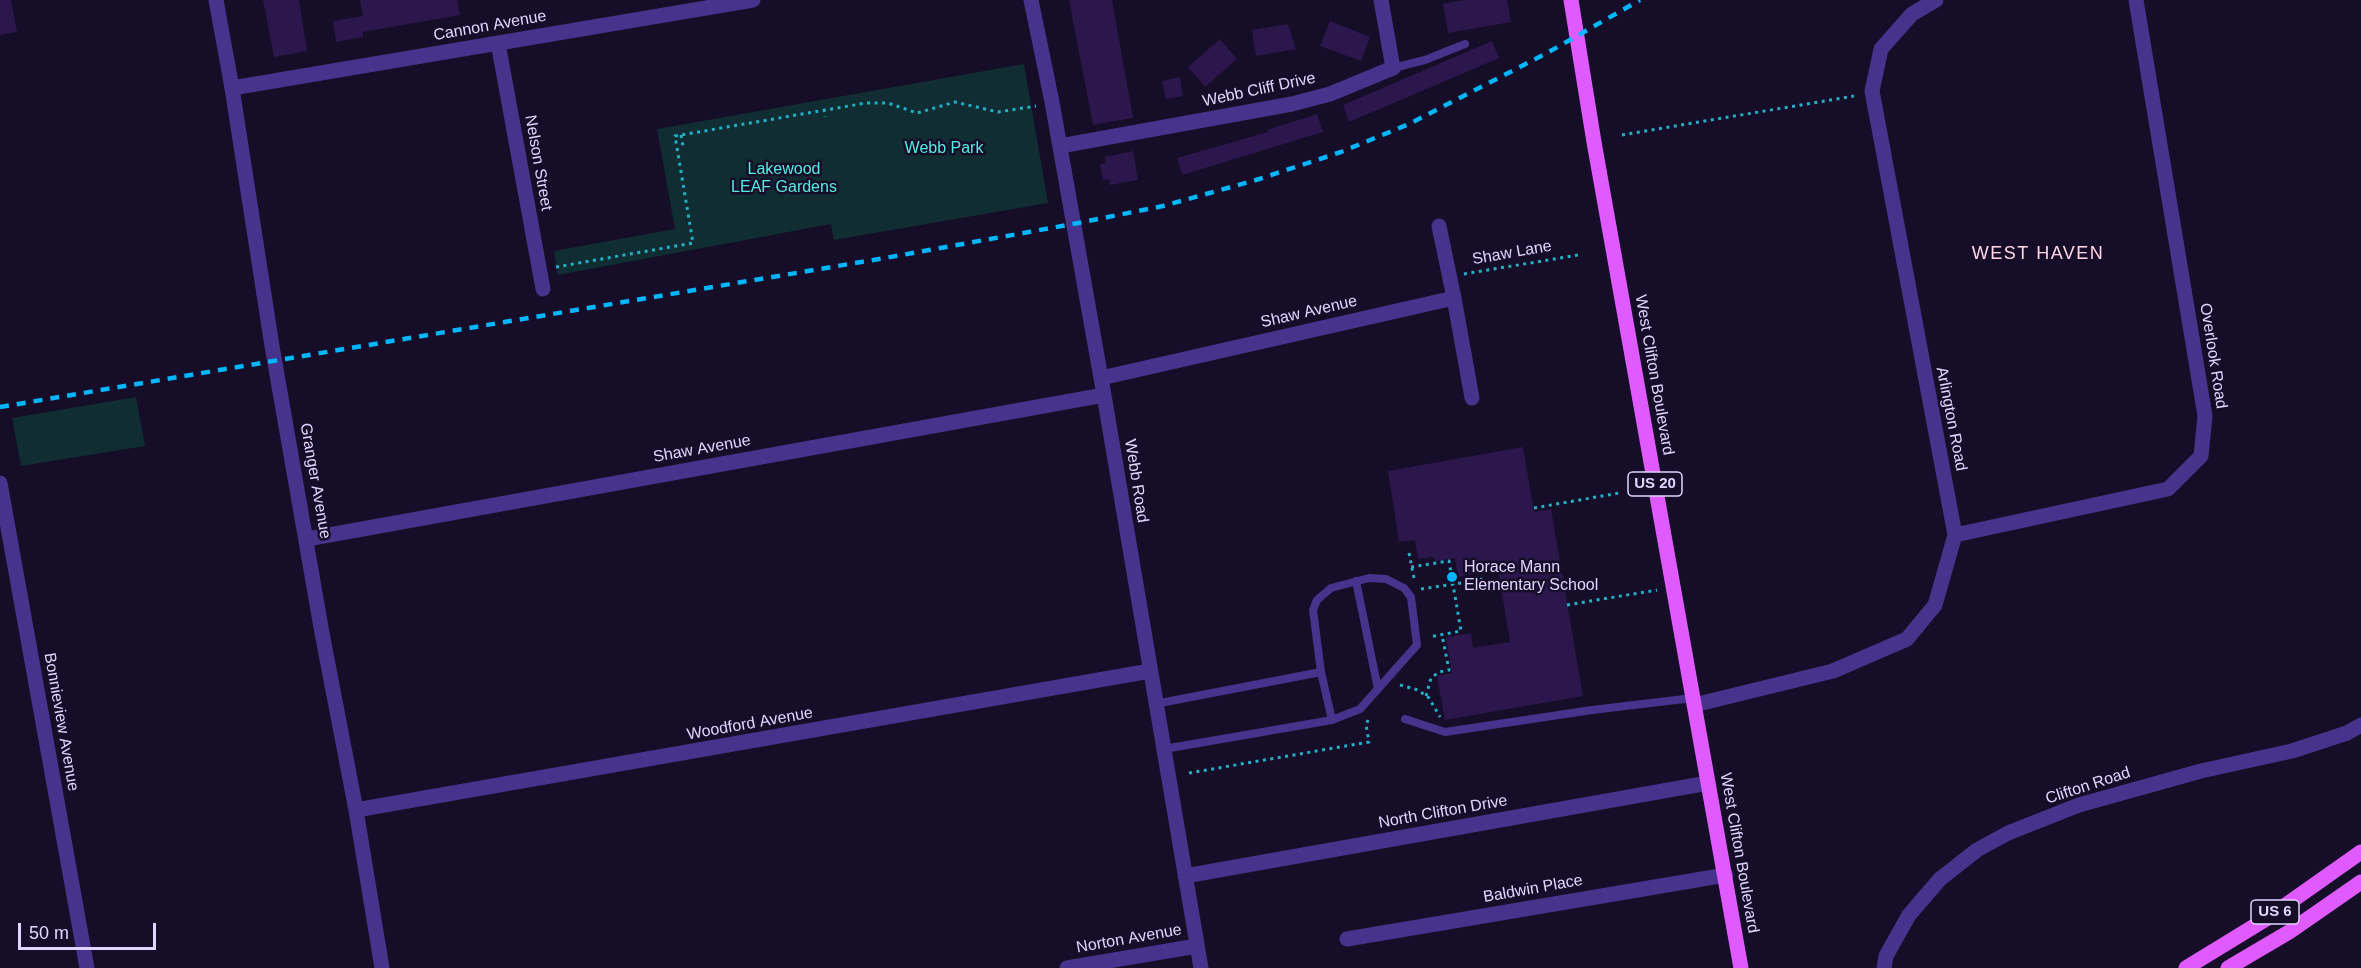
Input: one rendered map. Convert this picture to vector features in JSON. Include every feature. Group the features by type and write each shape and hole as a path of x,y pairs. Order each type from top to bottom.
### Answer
{"main road":[{"name":"West Clifton Boulevard","path":"1571,0 1590,121 1741,968"},
{"name":"US 6","path":"2186,968 2266,919 2361,852"},
{"name":"US 6","path":"2228,968 2289,932 2361,882"}],"street":[{"name":"Granger Avenue","path":"216,0 272,346 322,633 356,810 382,968"},
{"name":"Cannon Avenue","path":"232,88 753,0"},
{"name":"Webb Road","path":"1031,0 1053,102 1201,968"},
{"path":"1382,0 1393,68"},
{"name":"Arlington Road","path":"1694,702 1833,672 1907,639 1935,605 1954,535 1872,91 1881,49 1912,14 1936,0"},
{"name":"Overlook Road","path":"1954,535 2168,489 2201,456 2205,416 2136,0"},
{"name":"Nelson Street","path":"498,43 543,289"},
{"name":"Webb Cliff Drive","path":"1060,146 1292,104 1348,88 1393,68"},
{"path":"1439,226 1472,398"},
{"name":"Shaw Avenue","path":"1101,378 1454,298"},
{"name":"Shaw Avenue","path":"307,539 1104,396"},
{"name":"Bonnieview Avenue","path":"0,483 87,968"},
{"name":"Woodford Avenue","path":"356,810 1150,672"},
{"name":"Clifton Road","path":"1884,968 1886,956 1909,915 1940,879 1977,850 2008,833 2079,805 2201,771 2292,751 2347,733 2361,725"},
{"name":"North Clifton Drive","path":"1185,876 1708,783"},
{"name":"Baldwin Place","path":"1347,939 1726,875"},
{"name":"Norton Avenue","path":"1067,968 1197,946"}],"lane":[{"path":"1393,68 1425,60 1465,44"},
{"path":"1164,749 1332,720 1360,709 1417,645 1411,597 1404,588 1386,579 1369,578 1331,588 1317,600 1313,609 1321,672 1332,720"},
{"path":"1356,581 1378,689"},
{"path":"1155,704 1321,672"},
{"path":"1405,719 1445,732 1592,710 1694,702"}],"path":[{"path":"1622,135 1854,96"},
{"path":"553,267 693,243 675,136 824,109 879,102 917,112 955,102 998,112 1053,102"},
{"path":"824,109 825,117"},
{"path":"681,135 683,146"},
{"name":"Shaw Lane","path":"1449,276 1578,255"},
{"path":"1534,508 1619,493"},
{"path":"1411,567 1449,561 1461,631 1428,637"},
{"path":"1419,590 1481,580 1481,577"},
{"path":"1567,605 1673,587"},
{"path":"1426,696 1431,678 1439,672 1449,670 1442,635"},
{"path":"1400,685 1418,690 1426,696 1444,721"}],"green space":[{"name":"Webb Park","path":"1024,64 1048,203 834,240 831,224 558,275 554,251 675,229 657,129"},
{"path":"136,397 145,446 21,466 12,418"}],"building":[{"path":"0,0 11,0 17,32 0,35"},
{"path":"263,0 299,0 307,51 274,57"},
{"path":"360,0 457,0 460,15 363,32 363,37 336,42 333,21 363,16"},
{"path":"1069,0 1112,0 1133,118 1093,125"},
{"path":"1464,0 1507,0 1511,22 1448,33 1443,4"},
{"path":"1330,21 1370,37 1361,61 1320,46"},
{"path":"1288,24 1296,49 1256,56 1252,30"},
{"path":"1220,39 1237,59 1205,87 1188,67"},
{"path":"1492,41 1499,58 1349,122 1343,105"},
{"path":"1180,77 1183,96 1166,99 1162,81"},
{"path":"1317,114 1323,132 1182,175 1177,158 1268,132 1267,130"},
{"path":"1133,151 1138,180 1110,185 1109,179 1103,180 1100,164 1106,163 1105,157"},
{"path":"1523,447 1534,512 1551,509 1583,696 1445,720 1437,676 1452,673 1446,637 1471,633 1473,648 1510,642 1498,570 1458,577 1455,558 1436,561 1433,557 1418,559 1415,540 1399,542 1388,471"}],"railway":[{"path":"0,407 885,258 1163,206 1256,180 1341,152 1409,124 1547,53 1640,0"}],"place":[{"name":"Horace Mann Elementary School","path":"1452,577"}],"district":[{"name":"WEST HAVEN","path":"2038,254"}],"park label":[{"name":"Lakewood LEAF Gardens","path":"784,179"}]}
